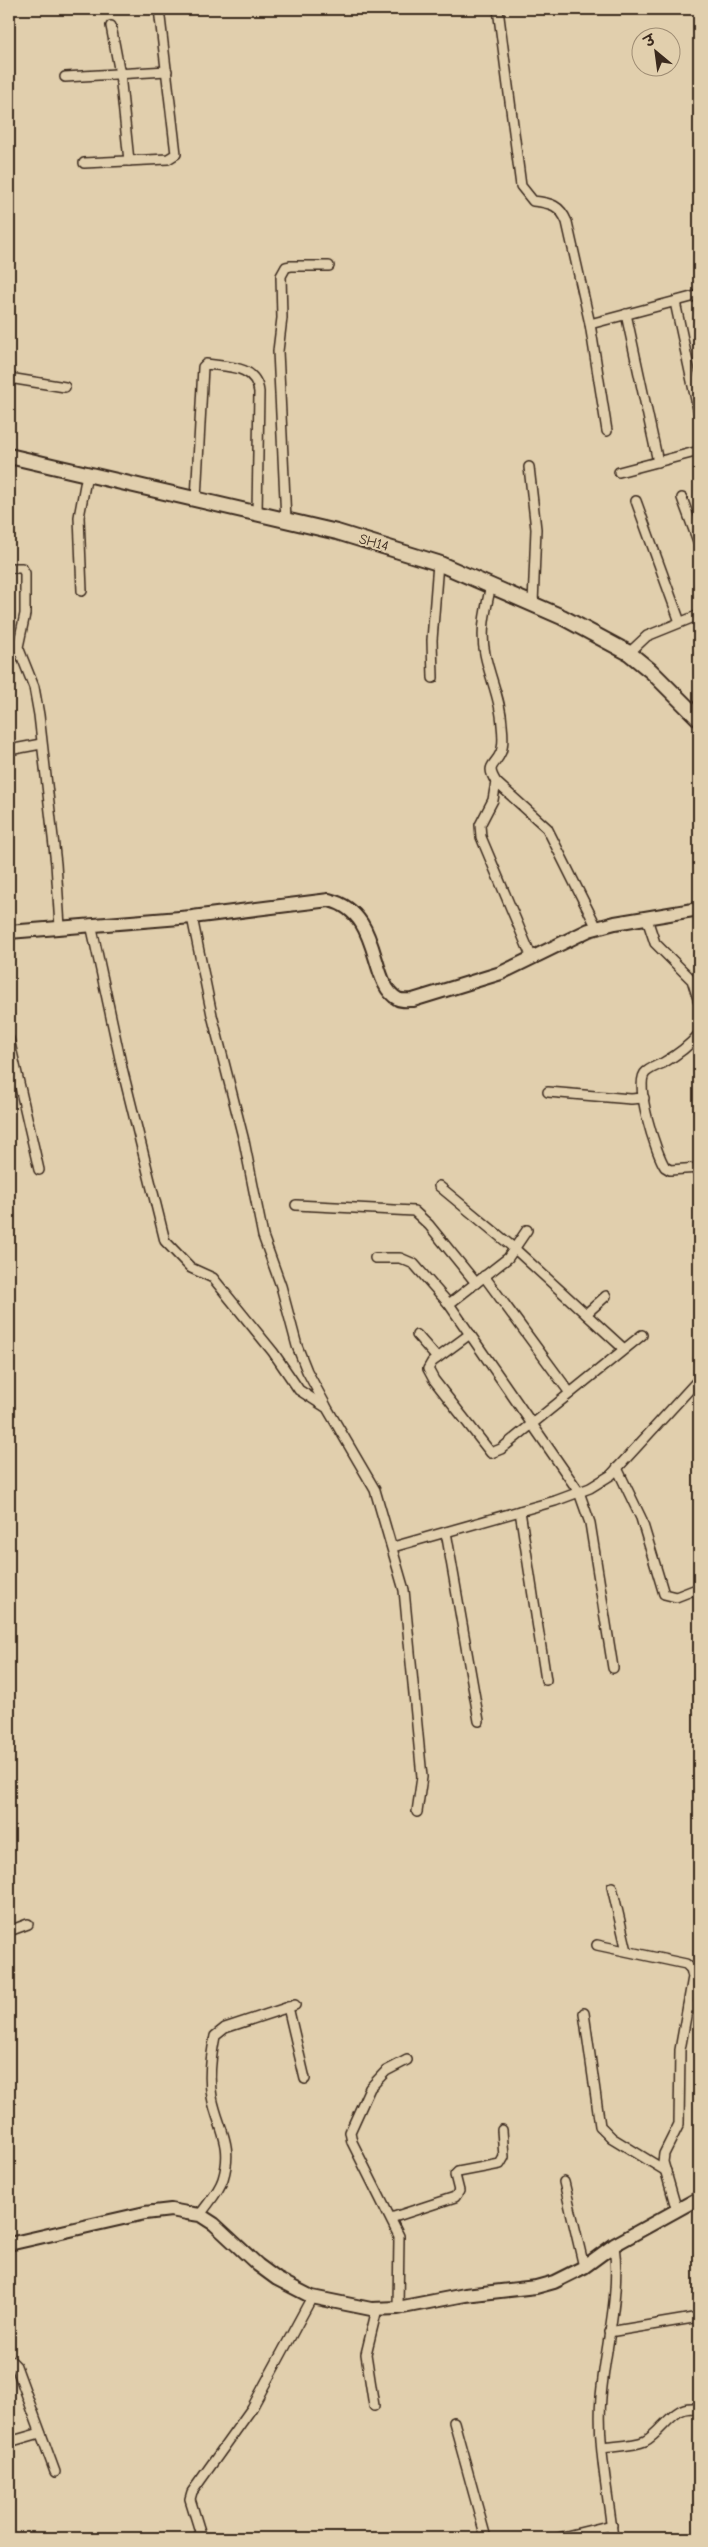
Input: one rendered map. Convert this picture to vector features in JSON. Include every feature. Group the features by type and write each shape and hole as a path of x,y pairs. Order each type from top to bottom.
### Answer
{"main road":[{"name":"SH14","path":"9,456 286,520 390,546 438,563 532,604 599,636 629,654 651,671 699,720"}],"street":[{"path":"84,163 168,159 176,154 160,9"},
{"path":"498,9 522,186 533,201 556,206 563,212 590,324 607,431"},
{"path":"112,26 120,74 129,161"},
{"path":"65,77 167,72"},
{"path":"286,520 278,351 282,318 281,276 286,267 329,266"},
{"path":"590,324 699,295"},
{"path":"676,302 699,414"},
{"path":"626,314 658,462"},
{"path":"196,499 203,367 206,364 241,369 252,374 258,383 259,392 257,513"},
{"path":"9,378 66,387"},
{"path":"619,472 699,451"},
{"path":"529,466 536,529 532,604"},
{"path":"82,591 79,517 88,474"},
{"path":"682,498 699,544"},
{"path":"636,501 680,622"},
{"path":"433,678 432,640 438,563"},
{"path":"9,568 22,568 25,573 25,614 18,647 34,687 56,864 60,927"},
{"path":"491,585 484,623 485,652 499,700 503,741 502,751 490,766 490,773 496,782 547,828 597,928"},
{"path":"629,654 647,636 699,615"},
{"path":"9,750 41,744"},
{"path":"496,782 493,800 480,825 481,837 532,958"},
{"path":"9,932 192,917 329,900 341,903 352,911 361,924 370,939 390,993 400,1000 414,1000 475,983 597,928 699,909"},
{"path":"192,917 212,1015 244,1141 263,1236 280,1286 296,1346 327,1408 375,1490 384,1526 393,1546 404,1590 422,1777 417,1812"},
{"path":"647,919 655,943 692,980 699,1002"},
{"path":"91,924 125,1077 165,1241 191,1268 213,1278 273,1352 299,1390 327,1408"},
{"path":"699,1034 691,1043 643,1075 642,1082 650,1128 665,1167 670,1170 699,1168"},
{"path":"9,1039 39,1170"},
{"path":"548,1092 631,1099 644,1098"},
{"path":"439,1186 515,1249 624,1349"},
{"path":"296,1205 414,1211 429,1225 476,1283"},
{"path":"449,1304 508,1258 527,1230"},
{"path":"375,1258 407,1260 418,1269 449,1304 579,1492 590,1523 613,1668"},
{"path":"484,1276 570,1394"},
{"path":"586,1314 606,1296"},
{"path":"470,1334 436,1358 429,1365 430,1374 489,1451 496,1452 642,1335"},
{"path":"417,1335 436,1358"},
{"path":"393,1546 520,1511 590,1488 617,1468 699,1379"},
{"path":"617,1468 641,1518 664,1594 676,1597 699,1588"},
{"path":"520,1511 546,1680"},
{"path":"446,1532 480,1721"},
{"path":"612,1887 627,1951"},
{"path":"9,1930 28,1924"},
{"path":"597,1945 686,1964 694,1977 680,2050 679,2124 664,2154 666,2171 676,2211"},
{"path":"200,2215 222,2182 227,2153 222,2127 212,2098 210,2077 215,2036 225,2028 291,2006 305,2079"},
{"path":"688,2006 699,2008"},
{"path":"584,2013 600,2126 612,2138 666,2171"},
{"path":"398,2308 400,2246 391,2218 352,2142 350,2132 376,2079 407,2060"},
{"path":"391,2218 455,2197 459,2191 454,2175 458,2172 500,2164 504,2157 502,2130"},
{"path":"564,2182 584,2267"},
{"path":"9,2244 145,2213 172,2210 200,2215 214,2224 277,2279 312,2297 377,2309 398,2308 465,2295 536,2287 554,2282 584,2267 614,2245 699,2198"},
{"path":"613,2538 603,2448 601,2399 617,2281 614,2245"},
{"path":"202,2538 190,2499 192,2492 252,2408 312,2297"},
{"path":"374,2406 366,2354 377,2309"},
{"path":"609,2332 699,2317"},
{"path":"9,2359 16,2366 55,2472"},
{"path":"603,2448 647,2440 675,2414 685,2408 693,2407 699,2410"},
{"path":"454,2422 486,2538"},
{"path":"9,2442 40,2432"},
{"path":"558,2538 612,2525"}]}
